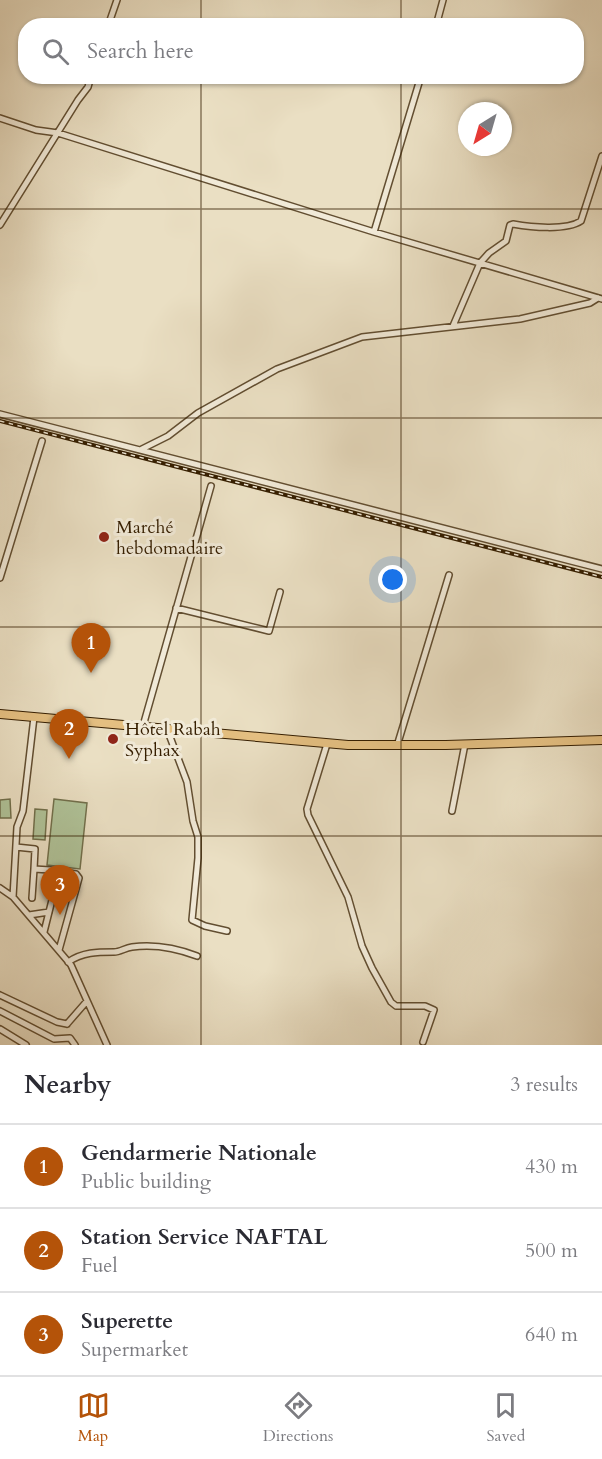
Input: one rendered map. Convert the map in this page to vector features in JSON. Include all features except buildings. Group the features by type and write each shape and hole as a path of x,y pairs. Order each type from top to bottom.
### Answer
{"main road":[{"path":"0,714 327,744 397,746 602,740"}],"street":[{"path":"111,18 117,0"},
{"path":"438,18 443,0"},
{"path":"0,225 89,84"},
{"path":"374,232 419,84"},
{"path":"0,118 36,130 58,133 374,232 600,298"},
{"path":"453,326 480,264 489,253 506,241 509,227 513,224 537,228 574,224 581,221 602,156"},
{"path":"141,450 161,441 198,413 277,369 362,337 520,319 590,303 600,298"},
{"path":"0,414 602,569"},
{"path":"0,578 42,441"},
{"path":"142,726 211,486"},
{"path":"397,746 449,575"},
{"path":"176,608 269,631 280,592"},
{"path":"13,897 17,827 23,811 34,717"},
{"path":"166,729 187,782 198,837 192,920 205,926 227,931"},
{"path":"327,744 307,809 308,815 348,897 362,946 391,1002 396,1006 425,1006 434,1010 423,1042"},
{"path":"452,812 465,744"},
{"path":"16,847 35,849 32,897"},
{"path":"34,869 76,874 79,878 58,950"},
{"path":"44,932 55,888 50,870"},
{"path":"0,888 13,897 69,962 107,1045"},
{"path":"29,915 49,912"},
{"path":"69,962 84,954 117,952 133,947 163,947 196,956"},
{"path":"0,995 57,1022 67,1024"},
{"path":"67,1024 87,1001"},
{"path":"0,1011 54,1039 70,1038"},
{"path":"67,1024 70,1038 75,1045"},
{"path":"0,1029 26,1045"},
{"path":"50,1045 54,1039"}],"green space":[{"path":"10,799 11,818 0,818 0,800"},
{"path":"54,799 87,803 80,869 47,865"},
{"path":"35,809 47,810 45,840 33,839"}],"railway":[{"path":"0,421 602,577"}],"place":[{"name":"Marché hebdomadaire","path":"104,537"},
{"name":"Gendarmerie Nationale","path":"91,673"},
{"name":"Hôtel Rabah Syphax","path":"113,739"},
{"name":"Station Service NAFTAL","path":"69,759"},
{"name":"Superette","path":"60,915"}]}
